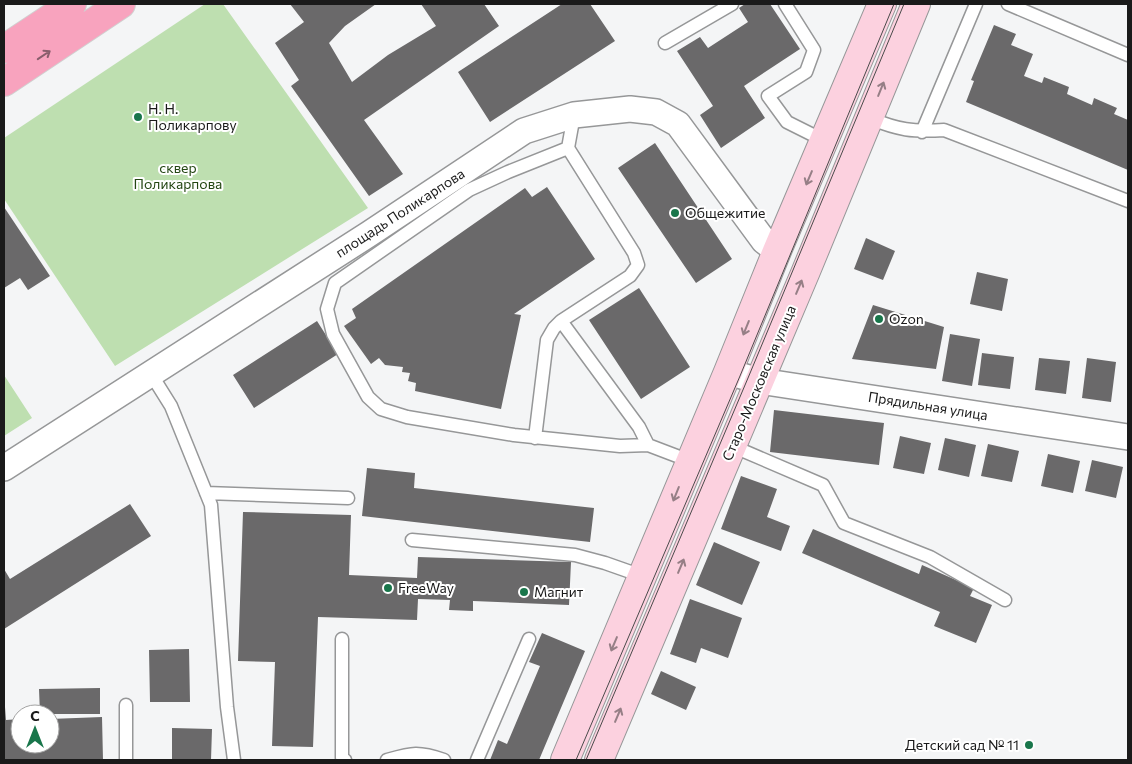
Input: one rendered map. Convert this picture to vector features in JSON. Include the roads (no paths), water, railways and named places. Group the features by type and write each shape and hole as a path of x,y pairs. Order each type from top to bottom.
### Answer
{"main road":[{"path":"4,50 70,4"},
{"path":"4,82 120,4"},
{"path":"565,760 728,372 777,250 882,4"},
{"name":"Старо-Московская улица","path":"598,760 732,446 916,4"}],"street":[{"name":"площадь Поликарпова","path":"4,468 369,234 524,131 574,115 630,109 656,112 678,124 764,241 777,250"},
{"name":"Прядильная улица","path":"728,372 759,381 1128,436"}],"lane":[{"path":"666,43 732,4"},
{"path":"785,4 814,50 806,72 768,96 787,122 824,141"},
{"path":"922,132 976,4"},
{"path":"1008,4 1128,56"},
{"path":"535,438 547,340 554,328 561,321 630,276 638,266 634,253 568,148 574,115"},
{"path":"869,118 896,129 922,132 944,130 1128,201"},
{"path":"568,148 469,190 335,284 327,309 333,334 368,397 381,409 407,417 535,438 620,446 648,445 690,461"},
{"path":"561,321 639,427 648,445"},
{"path":"151,374 171,406 211,505 227,707 234,760"},
{"path":"732,446 824,485 844,523 930,557 1005,600"},
{"path":"206,493 348,498"},
{"path":"412,540 575,555 605,562 642,576"},
{"path":"342,639 342,758 345,760"},
{"path":"477,760 529,639"},
{"path":"126,705 126,760"},
{"path":"386,760 410,754 425,754 444,760"}],"tram line":[{"path":"576,760 740,376 894,4"},
{"path":"586,760 904,4"}],"place":[{"name":"Н. Н. Поликарпову","path":"138,117"},
{"name":"Общежитие","path":"675,213"},
{"name":"Ozon","path":"879,319"},
{"name":"FreeWay","path":"388,588"},
{"name":"Магнит","path":"524,592"},
{"name":"Детский сад № 11","path":"1029,745"}],"park label":[{"name":"сквер Поликарпова","path":"178,176"}]}
